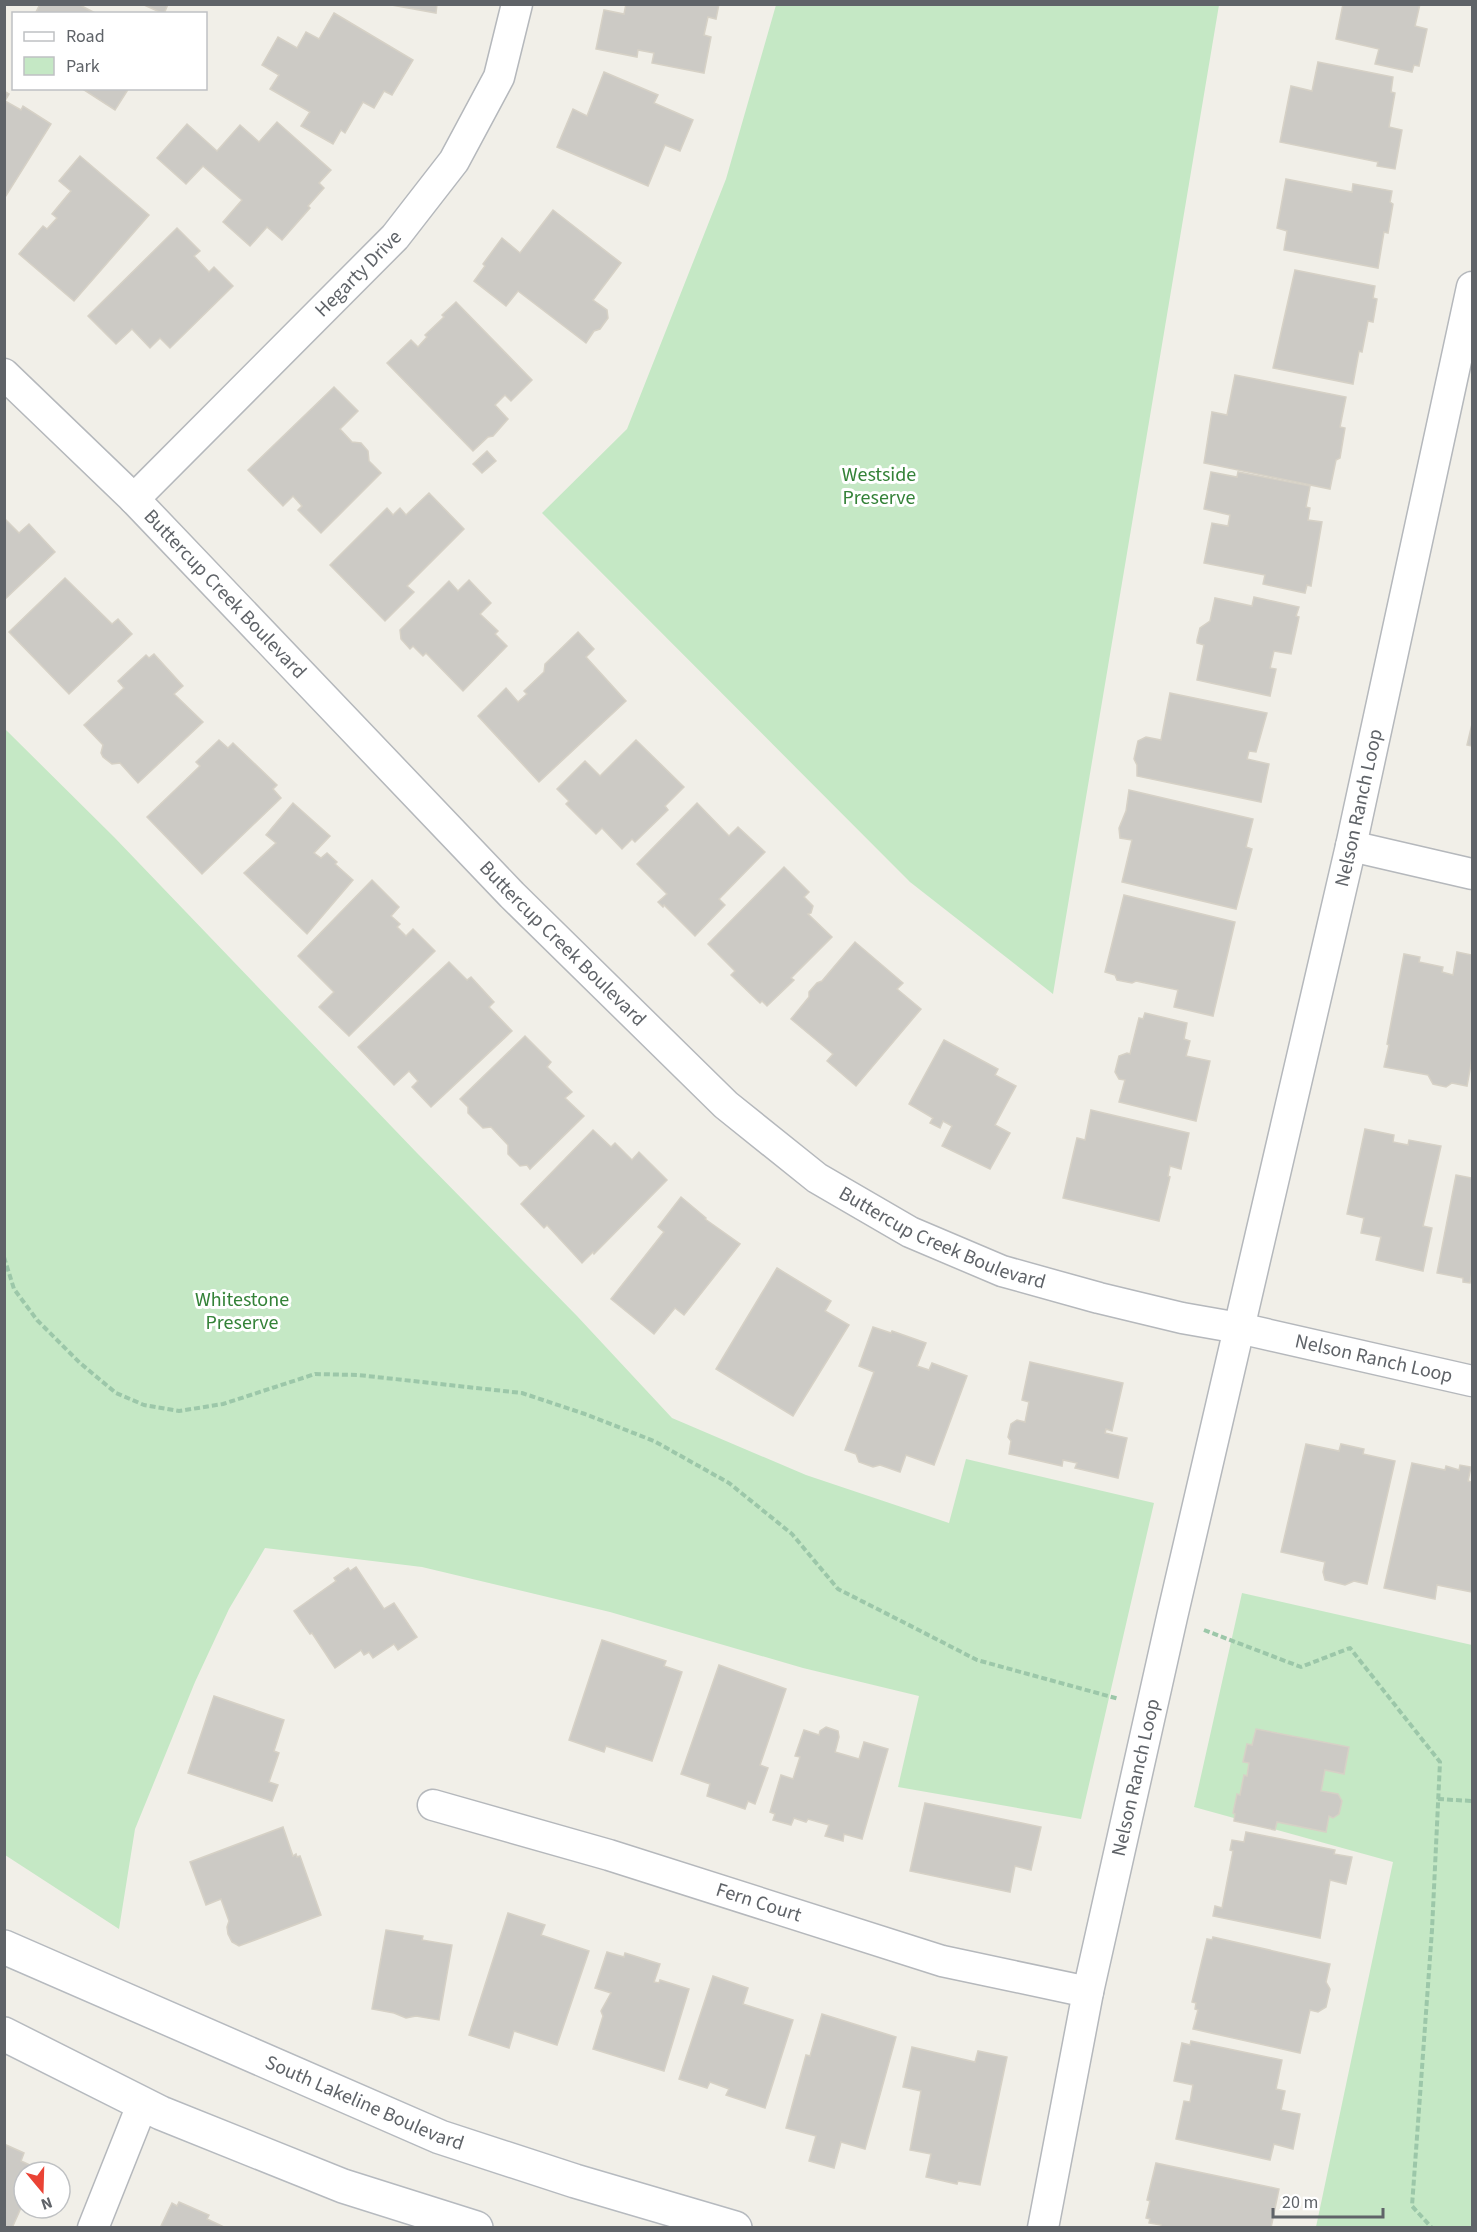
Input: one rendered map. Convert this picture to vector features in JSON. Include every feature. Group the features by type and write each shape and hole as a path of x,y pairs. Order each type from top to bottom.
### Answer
{"main road":[{"name":"South Lakeline Boulevard","path":"4,1947 440,2137 575,2181 735,2228"},
{"path":"4,2034 142,2105 343,2186 476,2228"}],"street":[{"name":"Hegarty Drive","path":"134,499 395,237 454,161 499,77 517,4"},
{"name":"Nelson Ranch Loop","path":"1043,2228 1088,1992 1351,846 1473,287"},
{"name":"Buttercup Creek Boulevard","path":"4,374 134,499 512,895 726,1105 817,1178 910,1232 1002,1271 1182,1318 1239,1328"},
{"path":"1351,846 1473,874"},
{"name":"Nelson Ranch Loop","path":"1239,1328 1473,1381"},
{"name":"Fern Court","path":"433,1806 609,1855 942,1961 1088,1992"},
{"path":"93,2228 142,2105"}],"path":[{"path":"4,1257 14,1289 37,1320 80,1363 116,1393 144,1405 179,1411 223,1404 315,1374 358,1375 522,1393 654,1441 729,1483 792,1534 838,1588 977,1660 1120,1700"},
{"path":"1222,1637 1301,1667 1350,1648 1440,1762 1432,1930 1412,2206 1432,2228"},
{"path":"1438,1799 1473,1802"}],"green space":[{"name":"Westside Preserve","path":"776,5 1219,5 1053,994 910,882 542,513 627,429 726,179"},
{"name":"Whitestone Preserve","path":"4,728 114,837 577,1316 672,1418 806,1475 949,1523 966,1459 1154,1503 1081,1819 898,1787 919,1696 803,1668 610,1612 422,1567 265,1548 229,1609 195,1682 135,1829 119,1929 5,1855"},
{"path":"1242,1593 1472,1645 1472,2227 1316,2227 1393,1862 1194,1807"}],"building":[{"path":"40,4 78,4 93,12 36,12"},
{"path":"142,4 168,4 165,12"},
{"path":"386,4 437,4 436,13"},
{"path":"626,4 719,4 716,19 708,17 704,35 711,37 704,73 652,63 654,53 638,50 637,57 596,49 604,10 624,14"},
{"path":"1343,4 1420,4 1415,26 1427,29 1419,66 1414,65 1412,72 1375,64 1379,49 1336,39"},
{"path":"334,13 413,60 392,95 384,91 374,108 363,102 345,133 341,130 333,144 301,126 310,112 270,89 279,75 262,65 278,37 297,48 306,32 319,39"},
{"path":"1318,62 1393,77 1391,92 1395,93 1389,127 1402,130 1395,169 1377,166 1378,162 1280,142 1291,86 1312,91"},
{"path":"604,72 658,95 654,103 693,120 680,151 665,145 648,186 557,147 573,109 587,116"},
{"path":"84,90 128,90 115,110"},
{"path":"4,91 9,94 5,101 21,110 23,106 51,124 4,199"},
{"path":"277,122 331,170 319,183 324,188 308,206 310,208 282,240 267,227 250,246 223,222 242,200 203,166 186,184 157,158 187,124 217,151 240,125 259,142"},
{"path":"80,156 149,215 74,301 19,254 43,226 47,229 57,218 52,214 71,191 59,181"},
{"path":"1286,179 1352,192 1353,184 1392,191 1390,202 1393,204 1388,233 1384,232 1378,268 1284,250 1287,231 1277,228"},
{"path":"553,210 621,263 593,300 607,310 608,318 600,329 594,331 586,343 518,291 506,306 474,281 502,238 520,253"},
{"path":"177,228 200,251 194,256 209,272 214,267 233,286 170,348 160,338 150,348 132,329 116,344 88,316"},
{"path":"1295,270 1375,286 1373,298 1377,299 1373,322 1368,321 1362,352 1359,351 1353,384 1273,368"},
{"path":"456,302 532,380 511,401 505,395 495,405 508,419 493,436 488,437 473,451 387,363 411,340 418,347 427,337 425,335"},
{"path":"1235,375 1346,397 1340,427 1345,428 1340,458 1336,460 1330,489 1204,463 1212,412 1227,415"},
{"path":"334,387 358,411 340,429 352,442 361,443 368,451 369,461 381,473 321,533 298,510 302,506 293,496 283,506 248,470"},
{"path":"487,451 496,461 482,473 473,464"},
{"path":"1211,472 1237,477 1238,472 1310,486 1306,507 1310,508 1308,520 1322,522 1311,586 1307,585 1305,593 1263,584 1265,575 1204,563 1212,523 1228,526 1230,515 1204,509"},
{"path":"429,493 464,529 407,586 414,592 385,621 330,565 387,508 393,515 400,508 406,515"},
{"path":"4,518 19,533 29,524 55,552 4,600"},
{"path":"65,578 112,624 118,619 132,634 69,694 9,632"},
{"path":"469,580 491,603 480,614 498,631 495,634 507,646 463,691 426,653 423,656 413,646 410,649 401,639 400,630 449,581 458,591"},
{"path":"1254,597 1299,607 1291,654 1274,651 1270,668 1276,669 1270,696 1197,680 1204,645 1197,643 1197,640 1200,628 1210,621 1215,598 1252,606"},
{"path":"578,632 594,649 586,657 626,701 539,782 478,716 506,688 518,702 527,694 524,691 544,672 545,664"},
{"path":"154,654 183,686 174,694 203,722 138,783 120,763 112,764 103,757 101,753 103,745 84,725 124,688 118,681 146,655 149,658"},
{"path":"1170,693 1267,713 1256,752 1249,751 1247,759 1269,764 1261,802 1137,776 1137,765 1134,759 1138,741 1146,737 1161,740"},
{"path":"1472,724 1472,746 1467,745"},
{"path":"219,740 228,748 233,743 277,785 273,789 281,798 202,874 147,817 200,766 196,762"},
{"path":"636,740 684,787 665,806 668,810 635,842 632,839 622,849 602,828 596,834 566,804 569,801 557,789 585,761 600,776"},
{"path":"1129,790 1253,819 1246,847 1252,849 1236,909 1122,882 1132,840 1120,838 1119,828 1126,811"},
{"path":"293,803 330,836 314,853 321,858 327,853 337,862 335,864 353,880 307,934 244,873 276,843 266,835"},
{"path":"697,803 729,836 738,827 765,852 719,899 725,905 695,936 664,905 663,907 658,902 667,894 637,864"},
{"path":"784,867 809,892 804,897 813,906 811,913 808,914 832,937 791,978 794,980 767,1006 762,1001 760,1003 731,975 735,971 708,944"},
{"path":"372,880 399,907 391,916 400,924 397,927 406,936 413,929 435,951 349,1036 319,1007 334,992 298,956"},
{"path":"1124,895 1235,922 1213,1016 1174,1007 1178,990 1136,981 1132,983 1117,980 1115,975 1105,972"},
{"path":"855,942 903,983 897,989 921,1009 856,1086 827,1061 833,1054 791,1019 809,997 809,992 822,981"},
{"path":"1457,952 1472,955 1472,1059 1467,1086 1452,1083 1446,1087 1433,1084 1428,1075 1384,1067 1404,954 1420,957 1419,962 1443,967 1442,972 1453,975"},
{"path":"449,962 467,980 471,977 494,1002 489,1007 512,1031 431,1107 412,1087 418,1081 409,1071 394,1085 358,1047"},
{"path":"1145,1013 1187,1023 1184,1039 1190,1041 1186,1056 1210,1061 1196,1121 1119,1102 1125,1080 1119,1079 1115,1072 1119,1056 1130,1054 1139,1018 1143,1019"},
{"path":"525,1036 551,1062 547,1067 572,1092 565,1098 584,1116 530,1169 527,1165 520,1166 508,1154 508,1145 491,1127 483,1128 468,1113 468,1107 460,1099"},
{"path":"944,1040 998,1069 995,1075 1016,1086 995,1125 1010,1133 990,1169 942,1146 952,1126 943,1121 940,1128 930,1123 933,1118 909,1104"},
{"path":"1091,1110 1189,1133 1181,1169 1170,1166 1168,1176 1170,1177 1159,1221 1063,1198 1077,1138 1085,1140"},
{"path":"1365,1129 1394,1135 1393,1142 1408,1145 1409,1140 1441,1146 1423,1226 1432,1228 1423,1271 1376,1260 1381,1237 1361,1233 1364,1218 1347,1214"},
{"path":"593,1130 611,1147 615,1143 632,1160 639,1152 667,1180 594,1254 593,1252 582,1263 547,1225 544,1228 521,1204"},
{"path":"1456,1175 1472,1178 1470,1283 1463,1282 1463,1278 1437,1273"},
{"path":"681,1197 705,1219 740,1244 684,1315 675,1308 654,1334 611,1299 664,1232 658,1227"},
{"path":"777,1268 831,1301 825,1311 849,1325 793,1416 716,1369"},
{"path":"873,1327 926,1343 917,1366 929,1370 932,1363 967,1376 934,1465 906,1455 900,1472 880,1465 873,1467 859,1462 856,1454 845,1450 874,1372 859,1366"},
{"path":"1030,1362 1123,1383 1112,1431 1106,1429 1105,1433 1127,1438 1118,1478 1075,1468 1077,1463 1063,1460 1062,1466 1009,1454 1011,1441 1008,1437 1011,1424 1017,1420 1025,1422 1029,1402 1022,1400"},
{"path":"1306,1444 1339,1451 1341,1444 1364,1449 1363,1454 1395,1461 1367,1584 1354,1581 1345,1585 1325,1580 1323,1572 1325,1562 1281,1552"},
{"path":"1412,1463 1445,1470 1446,1466 1459,1470 1460,1465 1471,1467 1468,1481 1472,1482 1472,1592 1437,1585 1435,1599 1384,1588"},
{"path":"356,1567 384,1609 394,1603 417,1637 398,1650 394,1644 373,1658 369,1652 364,1655 361,1650 335,1668 294,1611 336,1581 334,1578 348,1568 350,1571"},
{"path":"602,1640 666,1661 664,1666 682,1672 652,1761 606,1746 604,1752 569,1740"},
{"path":"719,1665 786,1689 760,1765 768,1768 755,1804 748,1801 745,1809 707,1796 710,1784 681,1774"},
{"path":"214,1696 284,1720 274,1751 279,1753 269,1782 278,1785 272,1801 188,1773"},
{"path":"826,1727 838,1731 839,1737 835,1752 859,1759 864,1742 888,1749 862,1839 844,1834 843,1841 825,1836 829,1825 794,1818 791,1825 773,1820 775,1814 770,1812 781,1775 793,1779 800,1757 795,1756 804,1730 819,1735 820,1731"},
{"path":"1256,1729 1349,1747 1344,1774 1325,1770 1321,1791 1338,1794 1342,1801 1339,1814 1333,1818 1329,1816 1326,1832 1277,1822 1275,1830 1234,1821 1235,1814 1233,1813 1237,1794 1240,1795 1244,1775 1247,1776 1249,1763 1243,1762 1247,1744 1252,1745"},
{"path":"925,1803 1041,1827 1031,1870 1015,1866 1010,1892 910,1871"},
{"path":"283,1827 293,1856 296,1854 297,1857 300,1856 321,1915 239,1946 232,1942 228,1934 229,1921 221,1899 206,1905 190,1862"},
{"path":"1246,1832 1335,1850 1334,1854 1352,1857 1346,1884 1330,1880 1320,1938 1213,1916 1215,1906 1222,1908 1233,1851 1230,1850 1232,1840 1244,1842"},
{"path":"508,1913 545,1925 541,1935 589,1951 557,2045 514,2031 509,2048 469,2035"},
{"path":"386,1930 423,1936 422,1940 452,1945 439,2020 416,2016 406,2018 372,2009"},
{"path":"1213,1937 1330,1964 1326,1982 1330,1989 1326,2007 1318,2012 1310,2010 1300,2053 1193,2029 1198,2010 1195,2009 1196,2003 1192,2002 1207,1939 1212,1940"},
{"path":"607,1952 624,1957 625,1953 660,1964 654,1982 659,1983 660,1980 689,1989 664,2071 593,2049 603,2016 601,2011 611,1993 595,1988"},
{"path":"713,1976 748,1988 743,2004 793,2020 765,2108 726,2095 729,2089 710,2082 707,2088 679,2079"},
{"path":"822,2014 896,2037 865,2149 841,2142 834,2168 809,2161 816,2136 786,2128 806,2055 810,2056"},
{"path":"1191,2041 1282,2060 1276,2089 1285,2091 1281,2110 1300,2114 1293,2149 1274,2144 1270,2160 1176,2139 1184,2101 1190,2102 1193,2085 1174,2081 1182,2043 1190,2045"},
{"path":"912,2047 975,2062 978,2051 1007,2057 980,2185 958,2181 957,2184 926,2177 931,2154 910,2150 921,2091 903,2087"},
{"path":"4,2144 24,2153 21,2160 12,2160 12,2220 16,2220 12,2228 4,2228"},
{"path":"1156,2163 1279,2189 1271,2228 1161,2228 1161,2225 1149,2223 1150,2219 1146,2218 1150,2201 1147,2200"},
{"path":"179,2202 209,2215 207,2219 226,2228 160,2228 172,2203 177,2206"}]}
